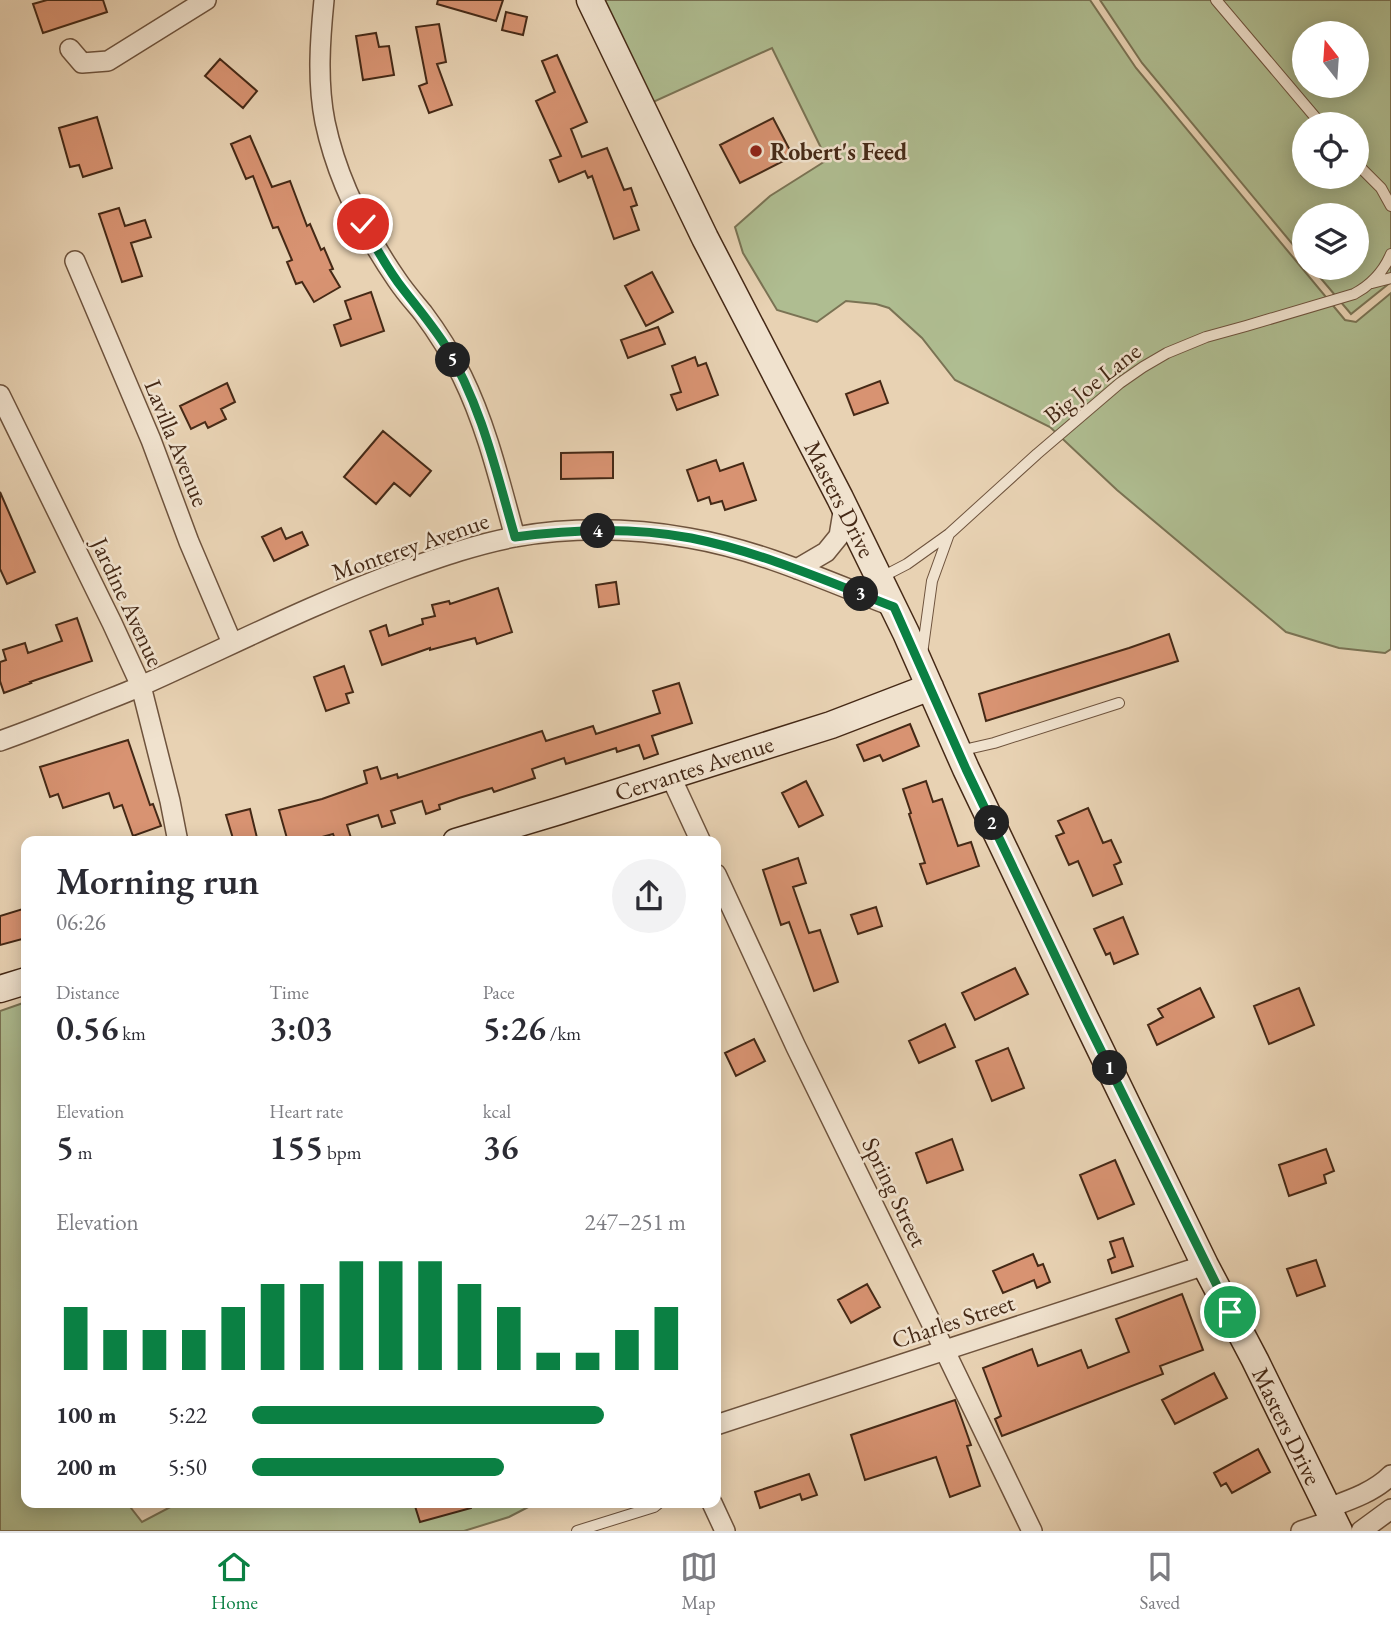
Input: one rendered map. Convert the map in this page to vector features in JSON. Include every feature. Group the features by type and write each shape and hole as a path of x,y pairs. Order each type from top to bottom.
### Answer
{"street":[{"path":"76,56 108,61 206,0"},
{"path":"324,0 320,38 321,88 325,120 347,191 381,257 424,315 462,376 488,443 515,537"},
{"name":"Masters Drive","path":"590,0 705,238 880,578 958,751 1085,1018 1205,1265 1334,1520"},
{"name":"Lavilla Avenue","path":"75,261 151,440 189,542 232,643"},
{"name":"Jardine Avenue","path":"0,395 141,686 177,836"},
{"path":"797,569 826,552 839,536 844,506"},
{"name":"Monterey Avenue","path":"0,741 141,686 356,588 462,550 515,537 554,532 637,531 689,538 797,569 894,607"},
{"name":"Cervantes Avenue","path":"476,836 831,725 925,676"},
{"path":"670,775 698,836"},
{"name":"Spring Street","path":"721,885 796,1047 1032,1531"},
{"path":"0,989 21,983"},
{"name":"Charles Street","path":"721,1423 1205,1265"},
{"path":"1301,1531 1334,1520 1358,1497 1391,1475"},
{"path":"714,1508 725,1531"},
{"path":"1361,1531 1391,1509"}],"lane":[{"path":"1216,0 1311,112"},
{"path":"1369,176 1381,188 1391,206"},
{"path":"1371,283 1385,267 1391,254"},
{"name":"Big Joe Lane","path":"880,578 907,564 949,534 1037,454 1120,383 1143,367 1167,353 1206,337 1353,293 1371,283 1391,278"},
{"path":"925,676 932,581 949,534"},
{"path":"958,751 994,743 1119,703"},
{"path":"577,1531 651,1508"}],"green space":[{"path":"600,0 1090,0 1136,68 1292,256 1292,280 1312,280 1345,320 1356,322 1391,293 1391,649 1385,653 1339,648 1286,632 1117,490 1050,427 955,380 922,338 889,308 846,301 817,322 777,310 743,253 735,227 770,196 827,160 772,48 651,103"},
{"path":"1100,0 1391,0 1391,282 1351,314 1322,280 1369,280 1369,203 1292,203 1292,244 1142,63"},
{"path":"21,1004 21,1508 131,1508 142,1522 169,1508 526,1508 509,1517 464,1531 0,1531 0,1011"}],"building":[{"path":"47,0 103,0 107,12 43,33 33,4"},
{"path":"438,0 503,0 496,21 437,4"},
{"path":"506,12 527,17 523,35 502,30"},
{"path":"439,24 446,62 437,64 452,105 429,113 419,86 427,83 416,27"},
{"path":"376,33 379,47 389,46 394,75 363,80 356,36"},
{"path":"557,55 587,122 571,129 582,157 607,148 624,190 631,188 637,205 631,207 639,230 614,239 592,176 588,178 585,171 559,182 550,160 561,156 536,101 555,92 542,61"},
{"path":"220,59 257,91 243,108 205,76"},
{"path":"97,117 112,168 83,177 79,165 70,167 59,128"},
{"name":"Robert's Feed","path":"773,118 793,156 740,183 720,145"},
{"path":"250,136 272,187 290,181 307,226 310,224 321,250 324,248 333,269 330,270 340,287 314,302 302,282 296,284 287,262 292,260 278,227 273,228 253,176 246,179 231,144"},
{"path":"119,208 125,226 145,220 151,237 131,243 142,276 122,282 99,214"},
{"path":"652,272 673,312 646,326 625,286"},
{"path":"371,292 384,331 341,346 334,325 351,319 345,301"},
{"path":"658,327 665,344 628,358 621,340"},
{"path":"695,357 698,366 706,363 718,395 677,410 671,395 681,392 672,366"},
{"path":"880,381 888,403 854,415 846,394"},
{"path":"227,383 235,402 221,409 226,419 208,428 205,422 191,429 180,406"},
{"path":"383,431 431,471 410,496 394,483 376,504 344,477"},
{"path":"613,452 613,478 561,479 561,453"},
{"path":"716,460 720,471 743,463 756,500 725,510 722,501 711,504 709,497 698,501 687,470"},
{"path":"0,492 35,572 7,584 0,569"},
{"path":"281,528 286,539 302,532 308,545 274,561 262,537"},
{"path":"616,582 619,604 599,607 596,585"},
{"path":"498,588 512,632 477,644 475,638 430,648 382,665 370,631 386,625 389,636 423,624 422,619 435,616 432,605 449,601 450,604"},
{"path":"77,618 92,661 4,693 0,681 0,662 6,660 3,650 25,643 28,653 62,641 56,625"},
{"path":"1169,634 1178,661 986,721 979,694"},
{"path":"344,666 353,692 346,694 349,703 326,711 314,677"},
{"path":"679,683 692,723 652,736 658,754 644,759 639,745 617,752 616,748 566,764 564,758 532,769 535,778 494,792 492,788 459,798 439,805 440,809 426,814 422,801 391,811 395,823 382,827 378,815 347,825 350,836 286,836 279,810 367,783 364,771 377,767 381,779 397,774 398,778 542,731 546,741 593,726 596,734 660,713 653,691"},
{"path":"910,724 919,746 883,761 880,755 864,761 857,745"},
{"path":"128,740 150,805 153,804 161,826 133,836 122,805 114,808 109,793 63,808 58,794 50,797 40,767"},
{"path":"806,781 823,815 799,827 782,793"},
{"path":"926,781 933,802 942,799 958,846 971,842 979,866 927,884 920,864 925,863 903,789"},
{"path":"1088,808 1103,843 1111,840 1121,862 1114,865 1122,884 1093,896 1078,861 1069,865 1056,836 1064,833 1058,821"},
{"path":"250,809 257,836 232,836 226,815"},
{"path":"798,858 806,883 793,887 809,933 820,930 838,982 814,991 789,922 781,925 763,870"},
{"path":"876,907 882,926 858,934 851,915"},
{"path":"21,910 21,939 0,945 0,916"},
{"path":"1123,917 1138,954 1114,964 1110,953 1106,955 1094,929"},
{"path":"1015,968 1028,994 975,1020 962,993"},
{"path":"1200,988 1214,1017 1157,1045 1148,1025 1163,1017 1158,1009"},
{"path":"1299,988 1314,1025 1269,1044 1254,1006"},
{"path":"945,1024 955,1047 919,1063 909,1041"},
{"path":"754,1039 765,1061 736,1076 725,1053"},
{"path":"1008,1048 1024,1088 992,1101 976,1061"},
{"path":"952,1139 963,1170 927,1183 916,1153"},
{"path":"1326,1149 1334,1171 1324,1175 1326,1183 1289,1196 1279,1165"},
{"path":"1115,1160 1134,1204 1098,1219 1080,1175"},
{"path":"1123,1238 1133,1266 1112,1273 1108,1260 1115,1257 1110,1242"},
{"path":"1033,1254 1038,1266 1043,1264 1050,1282 1037,1288 1034,1280 1003,1293 993,1271"},
{"path":"1316,1260 1325,1286 1297,1296 1287,1269"},
{"path":"867,1284 880,1307 851,1323 838,1300"},
{"path":"1182,1294 1203,1350 1160,1366 1163,1374 1002,1436 995,1419 1001,1416 983,1368 1032,1349 1038,1366 1081,1350 1088,1368 1129,1352 1116,1319"},
{"path":"1214,1373 1227,1398 1175,1424 1162,1400"},
{"path":"955,1400 971,1445 967,1446 980,1486 950,1497 936,1457 865,1480 851,1435"},
{"path":"1258,1449 1270,1472 1232,1493 1226,1483 1221,1486 1214,1473"},
{"path":"809,1474 817,1495 802,1500 800,1494 760,1508 755,1492"},
{"path":"416,1508 471,1508 420,1522"}],"place":[{"name":"Robert's Feed","path":"756,151"}],"route":[{"path":"363,224 381,257 424,315 462,376 488,443 515,537 554,532 637,531 689,538 772,560 894,607 966,769 1230,1312"}]}
